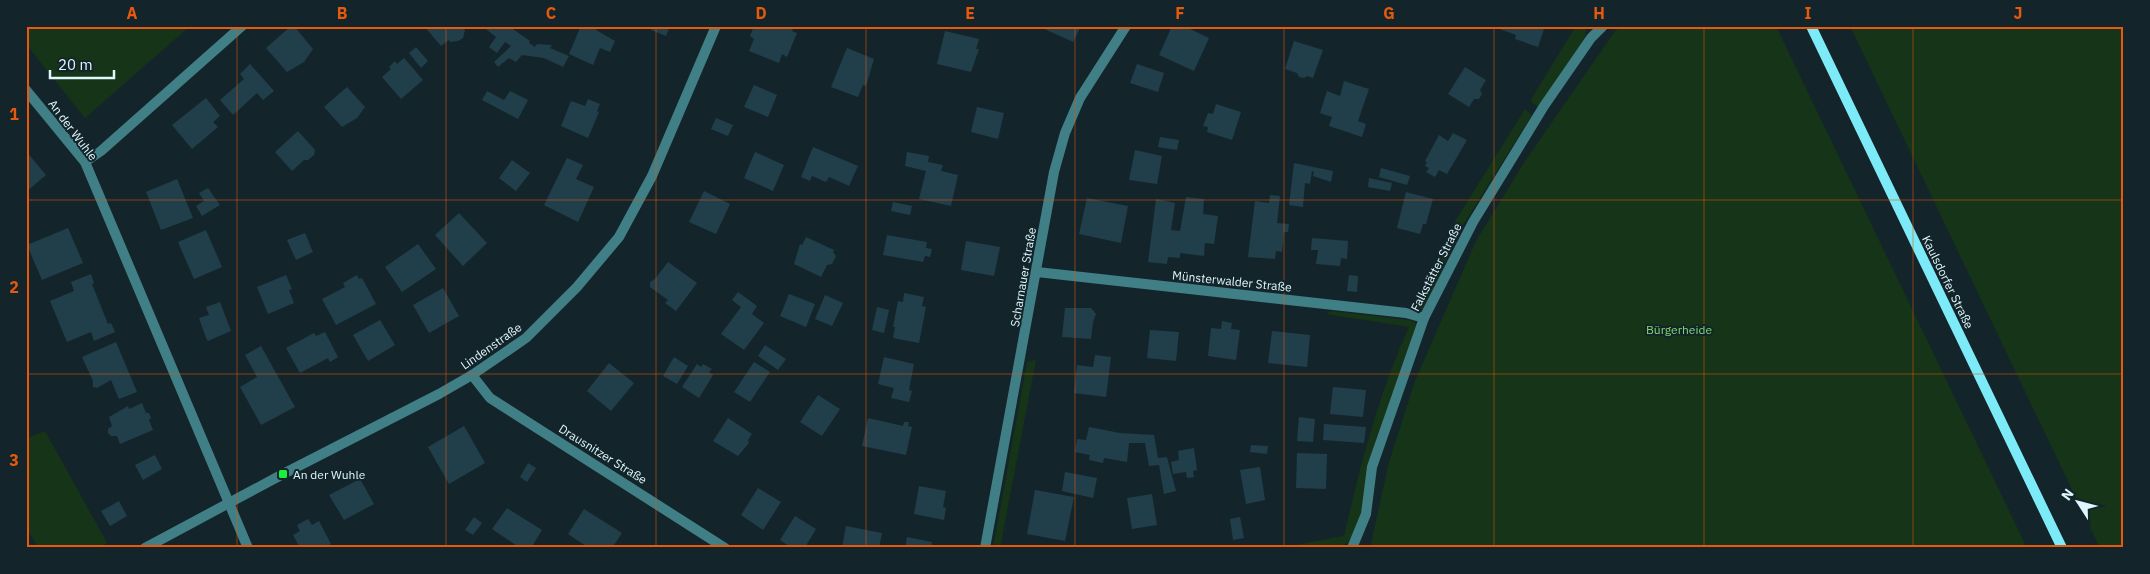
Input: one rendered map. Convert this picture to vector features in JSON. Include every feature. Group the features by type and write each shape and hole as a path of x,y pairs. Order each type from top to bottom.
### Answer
{"main road":[{"name":"Kaulsdorfer Straße","path":"1811,26 2062,548"}],"street":[{"path":"84,162 101,151 242,26"},
{"name":"Lindenstraße","path":"145,548 439,394 472,375 526,338 578,286 619,237 652,176 716,26"},
{"name":"Scharnauer Straße","path":"984,548 1037,272 1054,172 1065,133 1080,98 1126,26"},
{"path":"1590,26 1592,38"},
{"name":"Falkstätter Straße","path":"1352,548 1366,514 1372,466 1424,318 1473,222 1544,106 1592,38 1603,26"},
{"name":"An der Wuhle","path":"26,90 84,162 248,548"},
{"name":"Münsterwalder Straße","path":"1037,272 1406,313 1424,318"},
{"name":"Drausnitzer Straße","path":"472,375 490,398 725,548"}],"green space":[{"path":"26,26 190,26 85,118 26,44"},
{"path":"1576,26 1587,26 1585,38 1538,107 1530,101"},
{"name":"Bürgerheide","path":"1622,26 1776,26 2027,548 1370,548 1389,462 1415,381 1476,241 1525,161 1615,31"},
{"path":"1850,26 2124,26 2124,548 2100,548"},
{"path":"1525,109 1532,115 1462,227 1427,304 1423,309 1416,310 1454,223"},
{"path":"1331,311 1408,320 1414,321 1416,324 1362,514 1351,538 1339,548 1279,548 1344,536 1379,404 1409,327 1326,314"},
{"path":"1036,360 1000,548 993,548 1027,362"},
{"path":"45,431 107,543 98,548 38,548 26,527 26,437"}],"building":[{"path":"291,26 294,26 313,49 304,62 287,72 266,48"},
{"path":"424,26 462,26 465,30 463,38 458,41 450,42 449,40 441,46"},
{"path":"487,26 515,26 513,29 535,47 537,44 552,45 550,48 569,56 563,67 544,58 522,55 516,62 509,58 498,67 494,62 511,46 505,42 497,53 489,47 496,37 486,29"},
{"path":"575,26 598,26 596,30 615,41 610,52 600,48 593,65 569,54 580,28"},
{"path":"653,26 670,26 666,36 651,30"},
{"path":"754,26 794,26 792,31 797,33 787,57 782,54 779,63 749,51 754,39 750,36"},
{"path":"1038,26 1081,26 1073,42"},
{"path":"1172,26 1184,26 1209,38 1194,71 1159,55"},
{"path":"1497,26 1545,26 1538,47 1515,39 1516,35 1497,28"},
{"path":"945,31 979,39 976,49 979,49 971,72 937,64"},
{"path":"1294,41 1323,50 1313,78 1307,76 1304,78 1299,77 1297,73 1285,69"},
{"path":"416,47 428,61 421,68 409,53"},
{"path":"847,48 874,59 866,86 863,85 858,97 831,87"},
{"path":"404,58 423,80 401,99 382,77 391,69 389,67 395,61 397,64"},
{"path":"250,64 274,91 263,100 257,93 233,115 220,100 244,79 240,74"},
{"path":"1137,64 1164,73 1158,92 1130,83"},
{"path":"1465,67 1486,80 1480,90 1482,94 1479,99 1474,99 1469,107 1448,94"},
{"path":"1344,81 1369,89 1358,121 1366,124 1362,137 1329,126 1332,117 1320,113 1327,91 1340,96"},
{"path":"754,85 777,95 768,117 744,107"},
{"path":"347,87 365,107 357,118 342,127 324,107"},
{"path":"487,91 504,100 510,91 528,100 518,119 482,100"},
{"path":"206,98 220,116 213,122 218,127 192,149 172,125"},
{"path":"588,99 600,104 597,111 599,112 588,138 561,126 571,101 585,106"},
{"path":"1216,104 1241,112 1232,140 1207,132 1208,127 1203,126 1208,113 1213,114"},
{"path":"977,107 1004,113 998,139 971,132"},
{"path":"716,118 733,125 728,136 711,129"},
{"path":"298,131 315,150 314,155 308,160 304,160 292,171 275,152"},
{"path":"1453,133 1467,140 1447,174 1439,170 1435,177 1426,172 1429,168 1425,166 1427,162 1425,161 1439,135 1448,141"},
{"path":"1160,137 1179,140 1177,150 1158,147"},
{"path":"813,147 858,166 849,186 829,177 826,182 812,176 810,181 801,177"},
{"path":"1135,150 1162,156 1157,184 1129,180"},
{"path":"26,151 46,175 26,192"},
{"path":"755,152 784,165 773,191 744,178"},
{"path":"907,152 929,156 928,162 943,165 941,171 958,175 951,206 919,199 926,171 905,166"},
{"path":"567,158 583,165 576,179 594,187 578,222 544,205"},
{"path":"512,160 530,173 516,191 499,178"},
{"path":"1294,163 1333,171 1331,182 1313,176 1314,172 1312,171 1310,184 1305,183 1303,207 1289,205"},
{"path":"1381,168 1410,176 1407,185 1379,177"},
{"path":"1369,178 1392,183 1390,191 1368,187"},
{"path":"177,179 193,218 161,230 146,192"},
{"path":"208,188 220,205 202,216 196,206 204,201 199,193"},
{"path":"704,191 730,204 716,234 689,222"},
{"path":"1406,192 1433,199 1426,224 1423,224 1420,234 1397,228"},
{"path":"1270,195 1280,196 1277,223 1289,224 1288,232 1284,232 1282,252 1276,251 1275,259 1248,257 1255,201 1269,203"},
{"path":"1186,197 1204,199 1203,214 1218,216 1214,244 1205,243 1204,256 1180,253 1180,258 1168,257 1167,264 1148,262 1156,199 1175,203 1171,230 1180,231"},
{"path":"1087,198 1128,206 1121,243 1079,234"},
{"path":"893,202 912,206 910,215 891,211"},
{"path":"459,213 487,243 463,266 435,235"},
{"path":"68,228 83,263 42,280 27,245"},
{"path":"206,230 222,267 194,279 178,242"},
{"path":"305,233 313,252 296,260 287,240"},
{"path":"887,235 927,242 926,248 932,249 930,257 925,256 923,262 883,255"},
{"path":"806,237 834,250 833,252 836,256 832,264 827,265 821,277 794,264 800,244 802,245"},
{"path":"1312,238 1348,241 1347,259 1341,258 1340,266 1316,264 1318,250 1311,250"},
{"path":"966,241 1000,247 994,276 961,270"},
{"path":"418,244 436,269 402,292 385,267"},
{"path":"668,262 697,283 676,311 665,303 668,300 650,287 650,282 655,279"},
{"path":"91,274 94,283 92,284 108,324 111,323 115,332 94,341 91,332 67,342 50,301 74,291 71,282"},
{"path":"286,275 292,289 289,290 294,303 268,314 257,287"},
{"path":"357,275 359,279 362,278 376,304 336,325 322,299 345,287 343,283"},
{"path":"1349,275 1358,276 1357,292 1347,291"},
{"path":"443,288 459,316 429,333 413,305"},
{"path":"738,292 757,306 752,314 764,323 744,350 721,334 741,307 732,300"},
{"path":"904,293 924,297 922,306 926,307 919,343 893,338 898,301 903,302"},
{"path":"789,294 815,304 806,327 780,316"},
{"path":"825,295 843,303 832,326 815,319"},
{"path":"220,302 231,331 208,341 199,318 209,315 206,307"},
{"path":"877,307 889,310 884,333 872,330"},
{"path":"1065,308 1091,308 1096,314 1091,339 1062,337"},
{"path":"380,320 395,345 368,361 353,335"},
{"path":"1222,321 1232,323 1231,329 1240,330 1236,360 1208,356 1211,328 1221,329"},
{"path":"1150,330 1179,332 1176,361 1147,358"},
{"path":"1272,331 1310,335 1307,367 1268,363"},
{"path":"325,332 338,357 330,362 328,358 300,373 286,348 314,333 316,336"},
{"path":"116,342 137,392 119,399 111,380 97,388 93,387 93,381 82,357"},
{"path":"765,345 786,359 778,370 758,356"},
{"path":"261,346 295,407 261,425 240,387 257,377 245,355"},
{"path":"1095,355 1111,357 1106,397 1074,393 1077,365 1093,367"},
{"path":"674,357 688,366 677,384 663,376"},
{"path":"884,357 914,364 909,390 912,391 909,402 891,398 894,388 878,384"},
{"path":"754,362 770,372 750,402 734,392"},
{"path":"609,363 634,383 611,411 587,391"},
{"path":"697,364 701,367 703,364 712,369 709,372 713,375 699,398 682,387"},
{"path":"1333,387 1366,390 1363,417 1330,414"},
{"path":"818,395 840,409 822,436 800,422"},
{"path":"142,403 146,413 149,413 151,418 149,420 153,430 120,444 117,436 111,436 108,433 108,429 112,426 109,417 128,406 129,409"},
{"path":"1299,417 1315,419 1313,442 1297,441"},
{"path":"728,418 752,434 748,440 749,443 738,456 713,441"},
{"path":"868,418 903,426 904,422 909,422 908,426 912,427 906,455 862,446"},
{"path":"1324,424 1366,427 1364,443 1323,440"},
{"path":"464,426 485,463 449,484 428,447"},
{"path":"1089,427 1120,433 1154,435 1158,458 1167,457 1176,491 1164,494 1159,465 1149,466 1145,443 1129,443 1127,462 1104,458 1103,463 1089,460 1090,455 1075,452 1077,439 1086,440"},
{"path":"1251,445 1268,446 1267,454 1250,452"},
{"path":"1194,448 1197,470 1193,471 1194,477 1187,478 1186,472 1173,474 1171,462 1179,460 1178,451"},
{"path":"1297,453 1327,454 1326,489 1296,488"},
{"path":"155,455 162,469 143,480 135,465"},
{"path":"528,463 536,468 527,482 520,477"},
{"path":"1260,467 1265,500 1246,504 1240,470"},
{"path":"1065,472 1097,478 1093,498 1062,491"},
{"path":"360,479 374,504 344,520 329,495"},
{"path":"919,486 946,491 943,507 946,508 944,520 914,514"},
{"path":"758,488 781,502 763,530 741,515"},
{"path":"1035,490 1074,497 1065,541 1027,534"},
{"path":"1152,494 1157,525 1132,529 1127,498"},
{"path":"119,501 127,516 110,526 101,511"},
{"path":"507,508 542,530 531,548 520,548 492,529"},
{"path":"584,509 622,533 612,548 589,548 568,534"},
{"path":"795,516 816,529 807,544 808,548 792,548 780,540"},
{"path":"474,517 482,523 473,535 465,530"},
{"path":"1240,517 1244,538 1233,540 1230,519"},
{"path":"308,519 312,525 319,521 331,544 329,545 330,548 300,548 293,535 300,531 297,525"},
{"path":"846,526 882,533 879,548 842,548"},
{"path":"907,537 932,542 931,548 905,548"}],"place":[{"name":"An der Wuhle","path":"283,474"}]}
